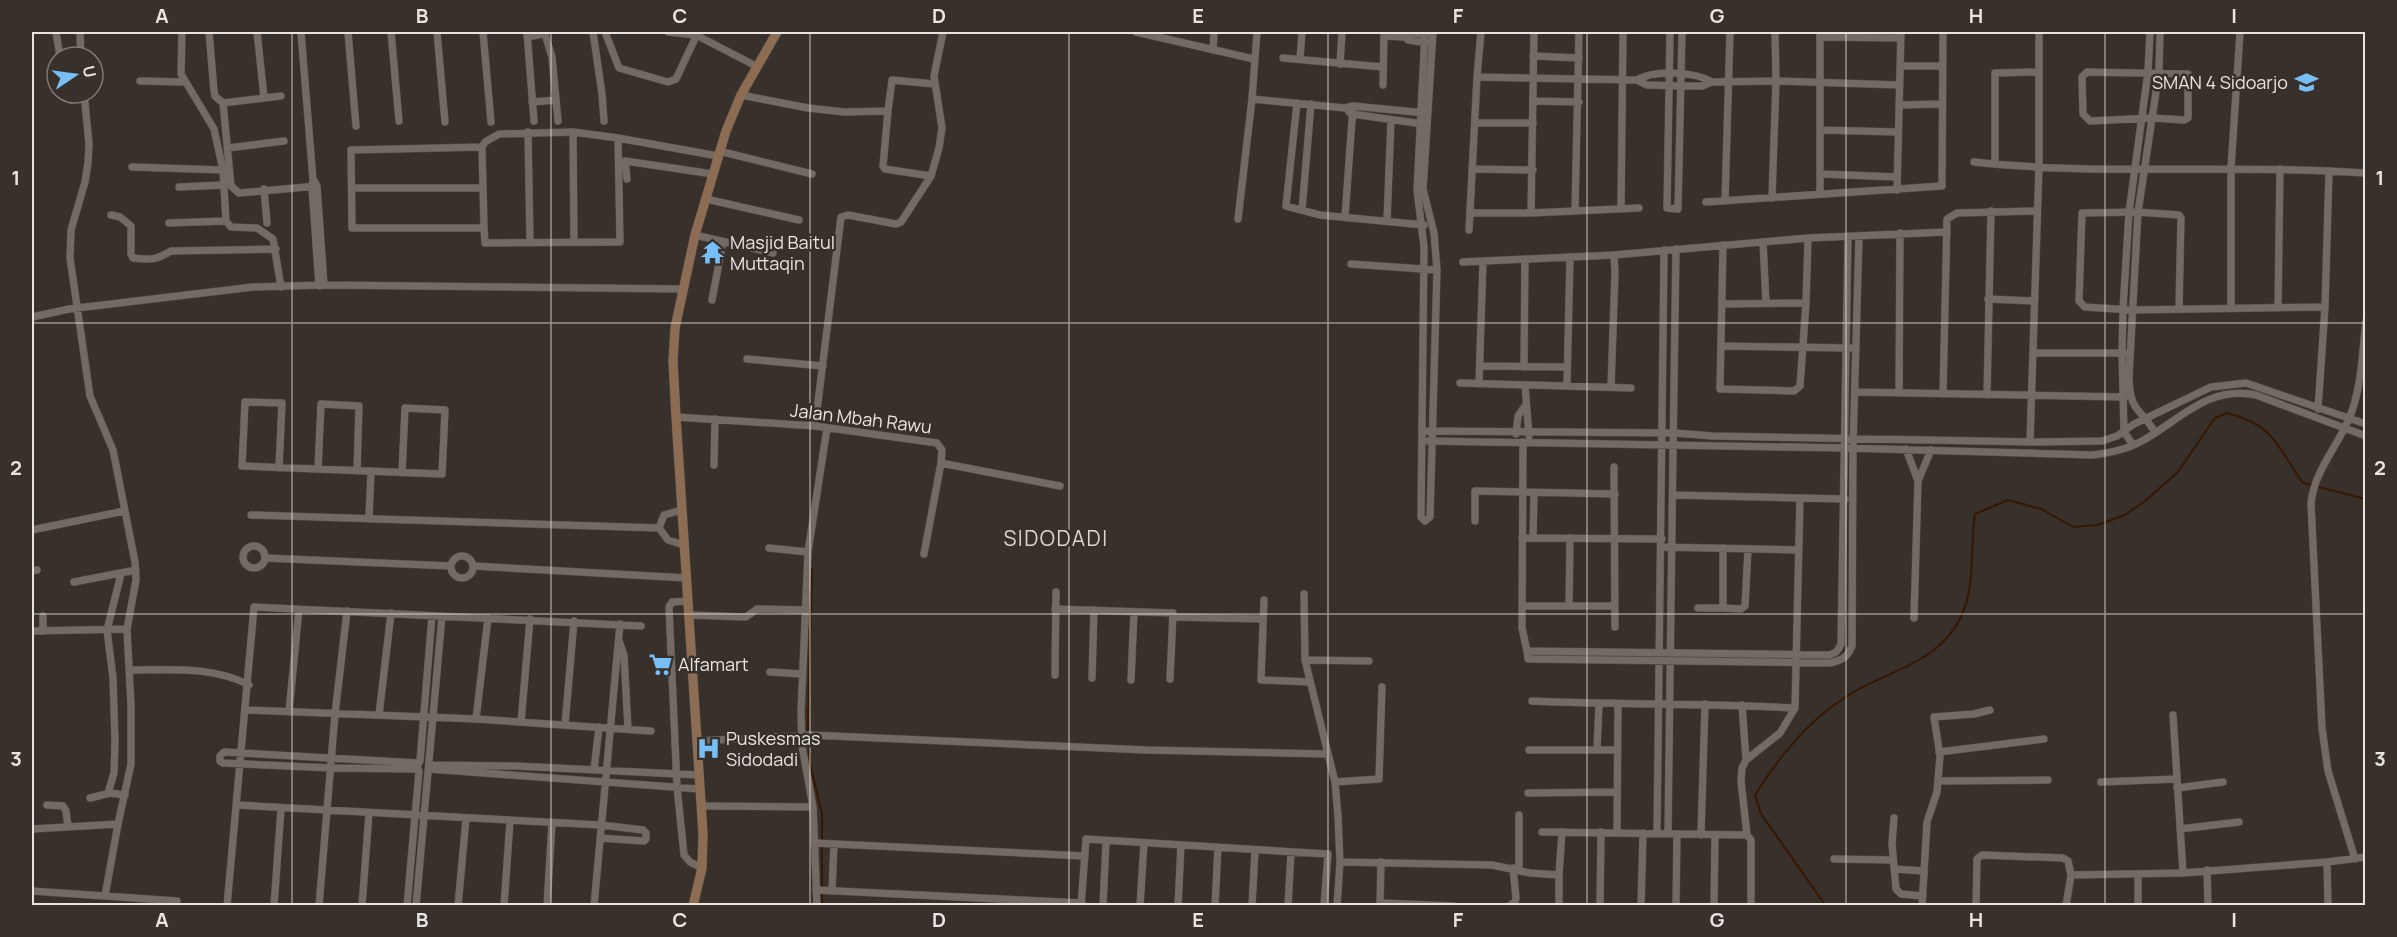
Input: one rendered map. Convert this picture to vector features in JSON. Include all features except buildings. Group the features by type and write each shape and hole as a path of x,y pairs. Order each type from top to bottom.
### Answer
{"street":[{"path":"182,32 180,69 184,82 213,129 223,170 226,221 231,227 250,227 265,232 273,239 281,287"},
{"path":"209,32 214,91 215,96 223,104 231,186 239,193 314,184"},
{"path":"257,32 264,98"},
{"path":"301,32 321,285"},
{"path":"348,32 356,126"},
{"path":"391,32 399,121"},
{"path":"437,32 446,122"},
{"path":"483,32 491,122"},
{"path":"593,32 604,121"},
{"path":"605,32 619,68 668,82 676,79 697,33"},
{"path":"668,32 697,33 752,64"},
{"path":"693,906 702,868 701,806 676,417 673,361 675,328 695,235 719,154 752,64 777,32"},
{"path":"815,426 820,366 841,217 848,215 891,225 900,222 929,175 942,128 934,84 943,32"},
{"path":"1136,32 1167,35 1213,50 1254,59"},
{"path":"1213,50 1214,32"},
{"path":"1238,219 1257,32"},
{"path":"1300,59 1302,32"},
{"path":"1340,64 1342,32"},
{"path":"1469,230 1474,169 1477,77 1482,32"},
{"path":"1531,213 1534,32"},
{"path":"1575,212 1579,32"},
{"path":"1620,208 1623,32"},
{"path":"1670,32 1675,74 1678,209 1667,208 1675,74 1682,32"},
{"path":"1725,201 1730,32"},
{"path":"1772,198 1776,81 1775,32"},
{"path":"1706,202 1942,186 1943,32"},
{"path":"2035,453 2033,352 2039,166 2039,32"},
{"path":"2133,445 2124,432 2129,212 2148,72 2150,32"},
{"path":"2128,309 2138,212 2159,72 2160,32"},
{"path":"2231,307 2231,168 2240,32"},
{"path":"534,121 527,34 544,33 552,57 558,121"},
{"path":"1405,37 1408,33 1433,33 1429,43 1417,190 1422,225 1424,270 1421,518 1425,521 1430,517 1437,270 1432,224 1423,189 1424,124"},
{"path":"1425,33 1429,43"},
{"path":"1383,85 1384,34 1429,43"},
{"path":"1820,194 1820,34 1900,35 1898,190"},
{"path":"1533,56 1580,58"},
{"path":"1283,58 1383,67"},
{"path":"1900,66 1941,66"},
{"path":"1995,164 1995,73 2039,72"},
{"path":"2087,72 2148,72 2188,74 2188,118 2184,120 2142,118 2090,121 2086,119 2083,114 2082,77 2087,72"},
{"path":"1477,77 1637,80 1648,75 1675,74 1702,75 1712,82"},
{"path":"1637,80 1647,85 1674,86 1702,86 1712,82 1776,81 1900,85"},
{"path":"140,81 184,82"},
{"path":"929,175 885,169 883,166 891,82 934,84"},
{"path":"741,95 808,108 844,112 888,111"},
{"path":"223,104 281,96"},
{"path":"1252,99 1345,108 1391,120 1424,124"},
{"path":"532,102 556,100"},
{"path":"1533,101 1579,102"},
{"path":"1297,103 1285,201 1288,208 1345,217 1432,224"},
{"path":"1302,210 1311,104"},
{"path":"1900,105 1941,104"},
{"path":"85,105 88,163 69,244 69,310 90,396 113,450 117,512 128,572 109,630 112,662 121,706 121,764 125,795 105,896"},
{"path":"1353,110 1425,112"},
{"path":"1345,217 1353,110"},
{"path":"1386,221 1391,120"},
{"path":"1476,123 1533,123"},
{"path":"1820,130 1898,132"},
{"path":"528,132 530,242"},
{"path":"618,138 620,242 485,243 482,147 485,142 499,134 573,132 618,138 719,154 812,174"},
{"path":"573,132 574,242"},
{"path":"228,148 284,141"},
{"path":"482,147 351,150 352,228 484,228"},
{"path":"627,178 626,161 713,174"},
{"path":"1974,162 2145,169 2231,168 2366,173"},
{"path":"132,167 223,170"},
{"path":"1474,169 1533,170"},
{"path":"2278,308 2280,169"},
{"path":"2318,409 2325,307 2329,171"},
{"path":"1820,174 1897,177"},
{"path":"179,187 224,185"},
{"path":"352,188 483,188"},
{"path":"264,189 267,223"},
{"path":"706,199 799,220"},
{"path":"1470,213 1575,212 1639,208"},
{"path":"1943,394 1947,219 1957,213 2036,211"},
{"path":"1988,395 1991,212"},
{"path":"2179,309 2181,218 2175,214 2084,212 2081,216 2079,302 2085,307 2128,309 2179,309 2231,307 2325,307"},
{"path":"111,215 120,216 131,226 131,254 134,258 155,260 171,251 276,249"},
{"path":"169,223 226,221"},
{"path":"1463,262 1614,255 1808,238 1947,232"},
{"path":"1899,393 1900,233"},
{"path":"695,235 773,253"},
{"path":"1527,651 1797,663 1830,663 1843,660 1852,646 1853,448 1859,236"},
{"path":"1525,385 1529,432 1523,442 1522,628 1528,659 1835,653 1841,644 1848,237"},
{"path":"1723,245 1720,389 1796,391 1799,388 1804,347 1808,238"},
{"path":"712,300 723,242"},
{"path":"1763,242 1766,303"},
{"path":"1666,547 1662,538 1668,445 1670,250"},
{"path":"1657,834 1659,704 1664,656 1666,547 1673,495 1668,445 1670,250"},
{"path":"1611,387 1614,255"},
{"path":"1567,385 1570,257"},
{"path":"1524,368 1525,259"},
{"path":"1479,384 1483,261"},
{"path":"1351,264 1437,270"},
{"path":"32,317 225,289 321,285 682,289"},
{"path":"1988,299 2034,301"},
{"path":"1723,304 1806,303"},
{"path":"2355,859 2328,771 2324,739 2311,498 2319,476 2349,419 2358,388 2366,321"},
{"path":"1722,346 1856,348"},
{"path":"2033,352 2126,353"},
{"path":"747,359 820,366"},
{"path":"1481,366 1568,367"},
{"path":"1460,383 1631,388"},
{"path":"1422,431 1668,433 1712,436 2033,442 2102,441 2124,432 2194,394 2226,384 2246,383 2366,424"},
{"path":"1855,392 2126,397 2155,432"},
{"path":"1422,441 2106,454 2133,445 2202,402 2228,393 2241,392 2256,395 2366,436"},
{"path":"2282,405 2285,396"},
{"path":"279,468 282,403 245,402 242,466 279,468 442,474 445,410 405,408 402,472"},
{"path":"318,469 321,404 349,405 359,406 357,471"},
{"path":"2304,413 2307,405"},
{"path":"1523,442 1516,432 1518,416 1525,406"},
{"name":"Jalan Mbah Rawu","path":"676,417 815,426 937,443 942,450 941,463 1060,486"},
{"path":"714,465 715,418"},
{"path":"817,906 813,807 805,735 802,674 808,552 827,428"},
{"path":"2017,453 2018,441"},
{"path":"1906,449 1918,482"},
{"path":"1914,618 1918,482 1931,450"},
{"path":"924,554 941,463"},
{"path":"1614,467 1615,627"},
{"path":"369,518 371,471"},
{"path":"1475,521 1475,490 1534,494 1615,494"},
{"path":"1533,537 1534,494"},
{"path":"1673,495 1845,499"},
{"path":"1746,760 1780,733 1795,708 1800,498"},
{"path":"659,528 664,514 682,510"},
{"path":"32,530 117,512"},
{"path":"250,514 659,528"},
{"path":"659,528 668,540 684,545"},
{"path":"1522,538 1662,538"},
{"path":"1569,606 1570,538"},
{"path":"1666,547 1799,550"},
{"path":"769,548 808,552"},
{"path":"1723,548 1723,608"},
{"path":"1698,608 1741,609 1745,606 1748,549"},
{"path":"460,556 469,558 473,566 470,576 465,578 455,576 451,566 453,561 460,556"},
{"path":"265,558 451,566"},
{"path":"473,566 687,578"},
{"path":"74,582 128,572"},
{"path":"112,794 121,764 121,706 130,670 123,629 136,580 128,572"},
{"path":"1055,675 1056,592"},
{"path":"1304,594 1305,660 1335,782 1340,862 1337,906"},
{"path":"1264,600 1261,680 1310,682"},
{"path":"688,601 672,602 669,607 677,787 684,855 690,862 702,868"},
{"path":"1523,606 1615,606"},
{"path":"227,906 249,685 254,607 641,626"},
{"path":"289,712 299,609"},
{"path":"689,615 746,616 757,609 804,610"},
{"path":"1055,609 1173,613 1170,679"},
{"path":"1092,678 1094,610"},
{"path":"319,906 335,714 347,611"},
{"path":"1131,680 1134,612"},
{"path":"379,715 391,613"},
{"path":"43,616 43,631"},
{"path":"416,906 424,817 424,717 432,616"},
{"path":"408,906 415,816 433,718 442,616"},
{"path":"1173,617 1263,619"},
{"path":"476,719 488,618"},
{"path":"521,722 530,619"},
{"path":"565,725 574,621"},
{"path":"594,906 620,624"},
{"path":"32,631 123,629"},
{"path":"619,641 624,655 628,729"},
{"path":"1664,656 1669,704 1668,834"},
{"path":"1305,660 1370,660"},
{"path":"130,670 172,670 217,674 230,676 249,685"},
{"path":"770,672 802,674"},
{"path":"428,678 436,679"},
{"path":"1335,782 1379,779 1382,687"},
{"path":"1532,701 1795,708"},
{"path":"1597,750 1599,704"},
{"path":"1617,833 1618,704"},
{"path":"1701,835 1705,704"},
{"path":"1742,705 1746,760 1741,781 1747,835 1751,840 1751,906"},
{"path":"246,710 476,719 651,731"},
{"path":"1922,906 1926,822 1938,792 1940,752 1934,717 1974,714 1990,710"},
{"path":"2173,715 2183,873"},
{"path":"594,770 599,728"},
{"path":"697,741 805,735 1146,750 1328,754"},
{"path":"1940,752 2044,739"},
{"path":"1529,750 1616,750"},
{"path":"699,775 515,766 423,767 331,768 222,763 220,756 223,752 332,758 423,767 515,776 604,780 700,789"},
{"path":"515,766 515,776"},
{"path":"2101,782 2176,779"},
{"path":"1938,781 2048,780"},
{"path":"2177,788 2223,782"},
{"path":"1528,793 1616,792"},
{"path":"90,798 112,794 125,795"},
{"path":"47,805 63,806 67,815 68,827"},
{"path":"237,805 601,825 645,831 646,838 644,841 600,838"},
{"path":"701,806 813,807"},
{"path":"274,906 281,809"},
{"path":"362,906 369,813"},
{"path":"1509,906 1515,902 1516,898 1519,815"},
{"path":"1894,818 1893,860 1898,892 1923,896"},
{"path":"458,906 466,819"},
{"path":"504,906 510,821"},
{"path":"2180,828 2239,822"},
{"path":"547,906 552,823"},
{"path":"32,829 118,824"},
{"path":"1542,832 1747,835"},
{"path":"1560,906 1558,875 1562,832"},
{"path":"1600,906 1601,832"},
{"path":"1641,906 1643,833"},
{"path":"1676,906 1677,834"},
{"path":"1714,906 1715,835"},
{"path":"817,890 1081,904 1086,839 1328,854 1324,906"},
{"path":"1103,906 1106,840"},
{"path":"1140,906 1144,843"},
{"path":"815,844 1084,856"},
{"path":"830,891 831,844"},
{"path":"1178,906 1181,845"},
{"path":"1215,906 1218,847"},
{"path":"1252,906 1255,850"},
{"path":"1288,906 1291,852"},
{"path":"1976,906 1977,859 1982,855 2063,858 2068,861 2071,875 2067,906"},
{"path":"2071,875 2183,873 2366,857"},
{"path":"1834,859 1893,860"},
{"path":"1340,862 1492,866 1558,875"},
{"path":"1381,862 1380,904 1454,906"},
{"path":"2327,862 2328,906"},
{"path":"1894,869 1924,871"},
{"path":"2207,870 2208,906"},
{"path":"2138,874 2138,906"},
{"path":"32,891 177,901"}],"waterway":[{"path":"1826,906 1761,814 1755,795 1794,742 1830,708 1860,688 1924,657 1951,633 1961,617 1969,592 1975,514 2008,500 2041,509 2073,527 2098,525 2125,515 2177,473 2215,418 2227,413 2244,418 2266,431 2274,439 2303,483 2366,499"},
{"path":"812,569 808,727 810,764 822,813 822,840"},
{"path":"822,846 822,906"}],"place":[{"name":"SMAN 4 Sidoarjo","path":"2306,83"},
{"name":"Masjid Baitul Muttaqin","path":"712,253"},
{"name":"Alfamart","path":"660,665"},
{"name":"Puskesmas Sidodadi","path":"708,749"}],"district":[{"name":"SIDODADI","path":"1056,539"}]}
